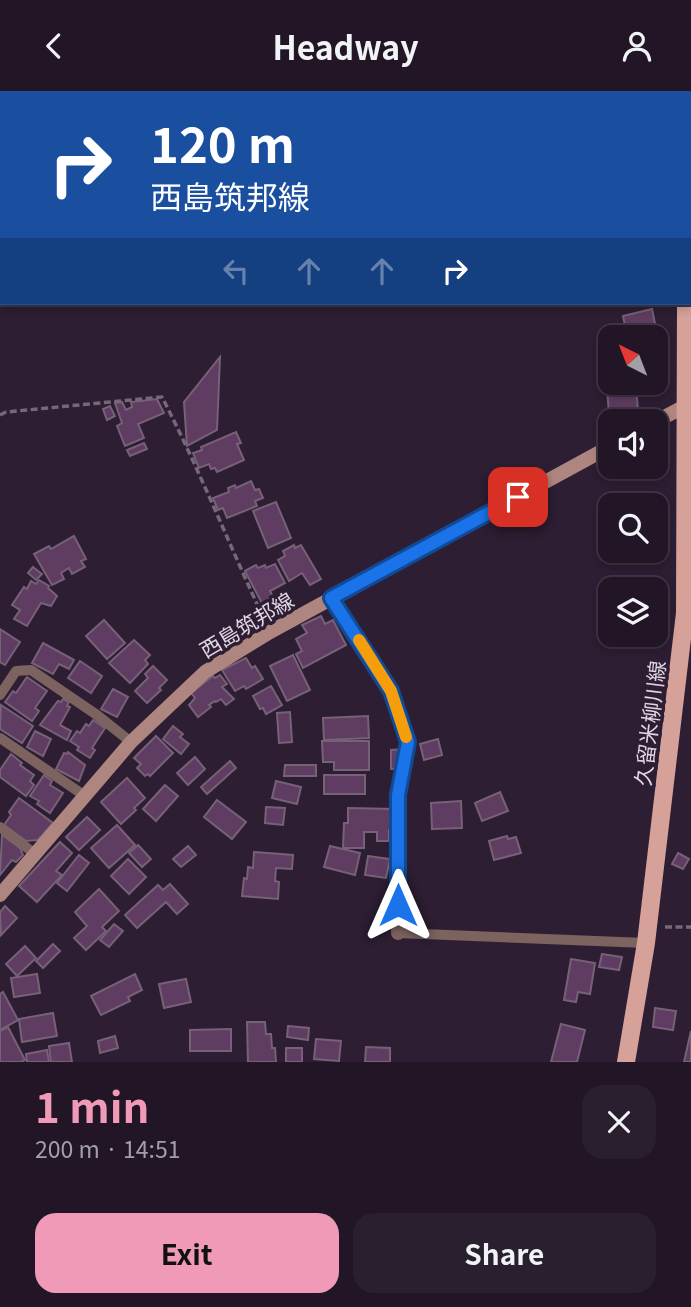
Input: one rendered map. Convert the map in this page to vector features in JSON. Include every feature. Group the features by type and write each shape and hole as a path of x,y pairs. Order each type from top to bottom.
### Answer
{"main road":[{"name":"久留米柳川線","path":"626,1062 647,935 685,613 686,305"},
{"path":"668,415 687,405"},
{"name":"西島筑邦線","path":"0,895 131,742 205,671 331,598 598,453"}],"street":[{"path":"331,598 391,691 408,742 398,795 398,933"}],"lane":[{"path":"0,695 16,671 31,670 131,742"},
{"path":"0,738 85,796"},
{"path":"0,827 36,854"},
{"path":"398,933 647,935"}],"path":[{"path":"0,415 6,412 162,397 187,446 270,632"},
{"path":"647,935 691,927"}],"building":[{"path":"652,309 655,325 625,325 623,316"},
{"path":"220,357 217,430 187,446 184,402"},
{"path":"608,395 637,395 638,409 609,409"},
{"path":"157,399 164,413 138,424 144,438 125,446 117,426 122,423 115,403 122,402 126,410 132,407 131,402"},
{"path":"110,406 115,416 107,420 103,409"},
{"path":"236,432 241,443 237,444 244,460 217,472 215,468 211,469 209,464 199,468 193,453"},
{"path":"144,443 147,449 130,456 127,450"},
{"path":"251,481 263,498 255,501 257,506 227,518 223,508 218,510 213,498 229,492 228,488 235,485 236,488"},
{"path":"276,502 291,538 268,548 253,511"},
{"path":"74,536 86,559 81,561 85,567 72,574 69,568 61,573 64,579 52,585 34,554 49,546 51,549"},
{"path":"294,545 295,548 301,545 321,579 310,585 302,573 289,581 278,560 285,556 283,551"},
{"path":"275,564 285,583 270,591 276,603 265,609 245,571 256,565 258,568 265,565 266,568"},
{"path":"33,567 42,574 36,580 28,573"},
{"path":"39,580 49,586 57,596 51,606 41,603 27,626 14,619 20,610 12,605 24,587 27,589 31,581 36,584"},
{"path":"321,616 325,624 333,620 346,645 303,668 296,654 302,651 296,639 307,633 302,625"},
{"path":"104,620 125,643 107,659 86,636"},
{"path":"0,629 20,642 5,665 0,662"},
{"path":"134,640 150,655 145,660 148,664 130,683 109,663"},
{"path":"43,643 74,660 69,669 59,664 53,674 32,663"},
{"path":"293,655 310,690 287,701 270,666"},
{"path":"246,658 263,679 246,689 244,686 235,691 222,670"},
{"path":"80,661 102,676 91,693 68,678"},
{"path":"153,666 167,680 147,703 135,691 148,678 145,674"},
{"path":"220,675 227,684 222,687 234,699 226,705 221,699 215,701 198,717 189,705 195,698 191,693 213,676 215,678"},
{"path":"27,677 47,691 35,708 39,711 32,721 5,702 13,691 16,693"},
{"path":"271,686 282,705 266,714 253,696"},
{"path":"113,689 128,697 117,717 101,709"},
{"path":"63,699 69,702 67,706 70,707 60,725 71,731 67,740 40,725 58,701"},
{"path":"1,705 33,726 22,743 0,729"},
{"path":"290,712 292,742 279,743 277,713"},
{"path":"368,716 369,738 324,740 323,718"},
{"path":"93,720 105,728 92,748 95,750 90,758 77,750 79,747 70,741 77,731 80,733 86,724 89,726"},
{"path":"173,726 183,734 180,737 189,744 181,754 163,739"},
{"path":"35,731 51,739 43,756 27,747"},
{"path":"156,736 173,753 150,776 145,776 137,768 141,764 134,758"},
{"path":"438,739 442,755 424,760 420,744"},
{"path":"322,741 369,741 369,770 334,770 334,762 323,762"},
{"path":"404,749 405,768 391,769 391,750"},
{"path":"68,752 85,765 79,781 56,769 64,753"},
{"path":"11,754 34,775 30,781 34,785 26,796 0,777 0,770"},
{"path":"195,757 205,769 188,785 177,773"},
{"path":"230,761 236,768 207,794 201,787"},
{"path":"285,765 316,765 316,776 284,776"},
{"path":"44,775 52,781 50,785 63,793 50,813 30,796"},
{"path":"324,775 365,775 365,794 324,794"},
{"path":"127,778 145,798 121,824 101,802"},
{"path":"276,781 301,787 297,804 272,798"},
{"path":"165,785 178,796 156,821 143,809"},
{"path":"500,792 508,811 482,821 475,803"},
{"path":"19,798 53,823 38,840 26,841 4,825"},
{"path":"217,800 246,822 232,839 204,817"},
{"path":"461,801 462,828 432,829 431,803"},
{"path":"266,807 285,808 283,825 265,823"},
{"path":"348,808 396,809 396,830 389,830 389,841 377,841 377,832 364,832 364,848 343,848 344,823 348,823"},
{"path":"87,817 100,830 79,850 66,837"},
{"path":"117,825 135,845 109,868 91,848"},
{"path":"2,835 20,848 23,855 16,862 12,860 0,875"},
{"path":"507,836 508,839 516,837 521,853 494,860 489,841"},
{"path":"60,842 72,853 56,871 62,875 37,902 19,886"},
{"path":"138,845 151,859 142,867 129,853"},
{"path":"188,846 196,855 181,867 173,859"},
{"path":"330,846 360,853 355,875 324,867"},
{"path":"254,852 293,855 292,869 276,868 278,899 242,896 248,867 253,868"},
{"path":"678,853 689,859 683,869 672,864"},
{"path":"79,855 89,863 67,891 57,883"},
{"path":"368,856 390,859 386,878 365,875"},
{"path":"128,859 146,877 129,894 111,876"},
{"path":"170,884 188,904 177,914 166,902 137,928 125,915 158,885 163,890"},
{"path":"99,889 119,911 102,927 106,931 86,950 74,938 87,926 75,912"},
{"path":"5,906 17,918 1,935 0,912"},
{"path":"114,924 123,931 109,947 100,940"},
{"path":"53,944 60,951 43,968 36,961"},
{"path":"25,946 36,958 17,976 6,964"},
{"path":"602,954 622,957 619,970 599,967"},
{"path":"571,959 595,963 590,994 578,992 576,1002 564,1000"},
{"path":"37,974 40,993 14,997 11,978"},
{"path":"135,974 142,990 128,997 130,1001 101,1015 91,996"},
{"path":"186,979 191,1002 164,1008 159,984"},
{"path":"3,992 18,1020 0,1030 0,994"},
{"path":"655,1008 676,1011 673,1030 653,1027"},
{"path":"53,1013 57,1036 22,1042 19,1019"},
{"path":"247,1022 265,1022 266,1034 271,1034 272,1048 275,1048 276,1062 248,1062"},
{"path":"561,1024 585,1030 577,1062 551,1062"},
{"path":"288,1026 309,1028 308,1040 287,1037"},
{"path":"8,1027 25,1060 21,1062 0,1062 0,1031"},
{"path":"231,1029 231,1051 190,1051 190,1030"},
{"path":"691,1031 691,1062 684,1062"},
{"path":"115,1036 118,1048 100,1053 98,1041"},
{"path":"316,1039 341,1041 339,1061 314,1059"},
{"path":"69,1043 72,1062 51,1062 49,1046"},
{"path":"366,1047 390,1048 390,1062 365,1062"},
{"path":"286,1048 302,1048 302,1062 286,1062"},
{"path":"47,1050 49,1062 27,1062 26,1054"}],"slow traffic":[{"path":"359,640 391,691 406,737"}],"route":[{"path":"398,905 398,795 408,742 391,691 331,598 518,497"}]}
